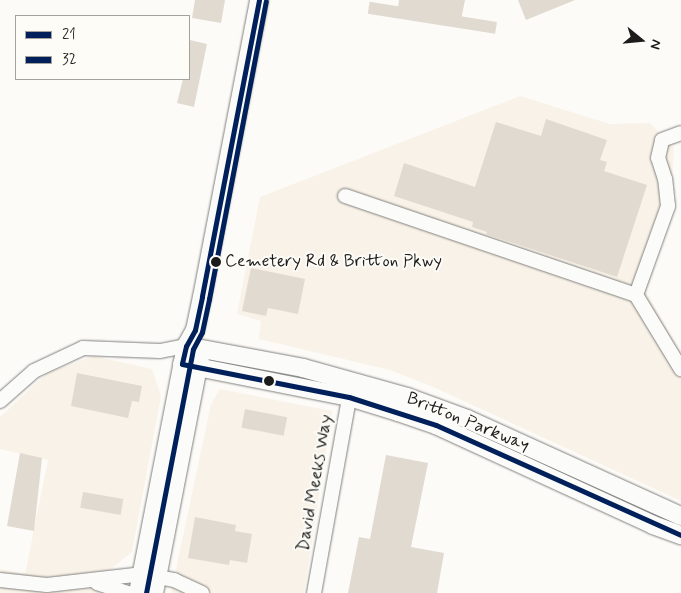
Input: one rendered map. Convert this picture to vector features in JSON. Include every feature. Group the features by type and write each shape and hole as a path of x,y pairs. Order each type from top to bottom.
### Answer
{"main road":[{"path":"138,593 152,581 195,330 259,0"},
{"name":"Britton Parkway","path":"193,347 353,380 467,419 681,516"},
{"name":"Britton Parkway","path":"190,366 349,397 436,426 653,525 681,535"}],"street":[{"path":"636,295 668,206 665,179 658,158 662,140 681,133"},
{"path":"345,196 636,295 681,368"},
{"path":"0,401 34,371 83,348 160,351 193,347"},
{"path":"160,351 190,366"},
{"name":"David Meeks Way","path":"314,593 353,380"},
{"path":"0,580 33,585 152,581 202,593"},
{"path":"93,582 128,593"}],"shaded area":[{"path":"520,96 610,124 650,123 674,148 670,209 646,292 681,354 681,501 431,386 390,370 259,339 261,321 237,314 260,197"},
{"path":"94,356 152,369 161,396 132,552 107,572 103,593 0,593 0,569 25,574 48,460 0,449 0,417 48,372"},
{"path":"220,389 332,411 304,593 171,593 211,404"}],"building":[{"path":"195,0 225,0 221,23 192,18"},
{"path":"399,0 465,0 461,20 398,8"},
{"path":"518,0 575,0 526,20"},
{"path":"370,2 497,22 495,34 368,14"},
{"path":"190,40 207,44 194,107 177,103 183,80 190,80"},
{"path":"546,119 607,140 600,160 607,162 604,171 647,185 617,277 486,234 487,232 472,227 473,222 394,196 404,163 475,187 496,122 541,136"},
{"path":"251,268 305,279 298,314 268,308 266,316 242,311"},
{"path":"77,373 142,386 139,402 132,401 128,418 71,406"},
{"path":"245,409 287,417 284,436 241,428"},
{"path":"20,453 42,458 34,531 7,526"},
{"path":"386,455 428,463 411,547 444,553 437,593 348,593 359,537 370,539"},
{"path":"83,492 123,499 121,515 80,508"},
{"path":"195,517 236,525 235,531 252,534 247,563 230,560 229,565 188,558"}],"transit line":[{"name":"21","path":"259,0 202,297 195,330 186,346 182,364 349,397 436,425 681,535"},
{"name":"32","path":"146,593 193,349 202,332 209,299 266,1"}],"place":[{"name":"Cemetery Rd & Britton Pkwy","path":"216,262"}]}
